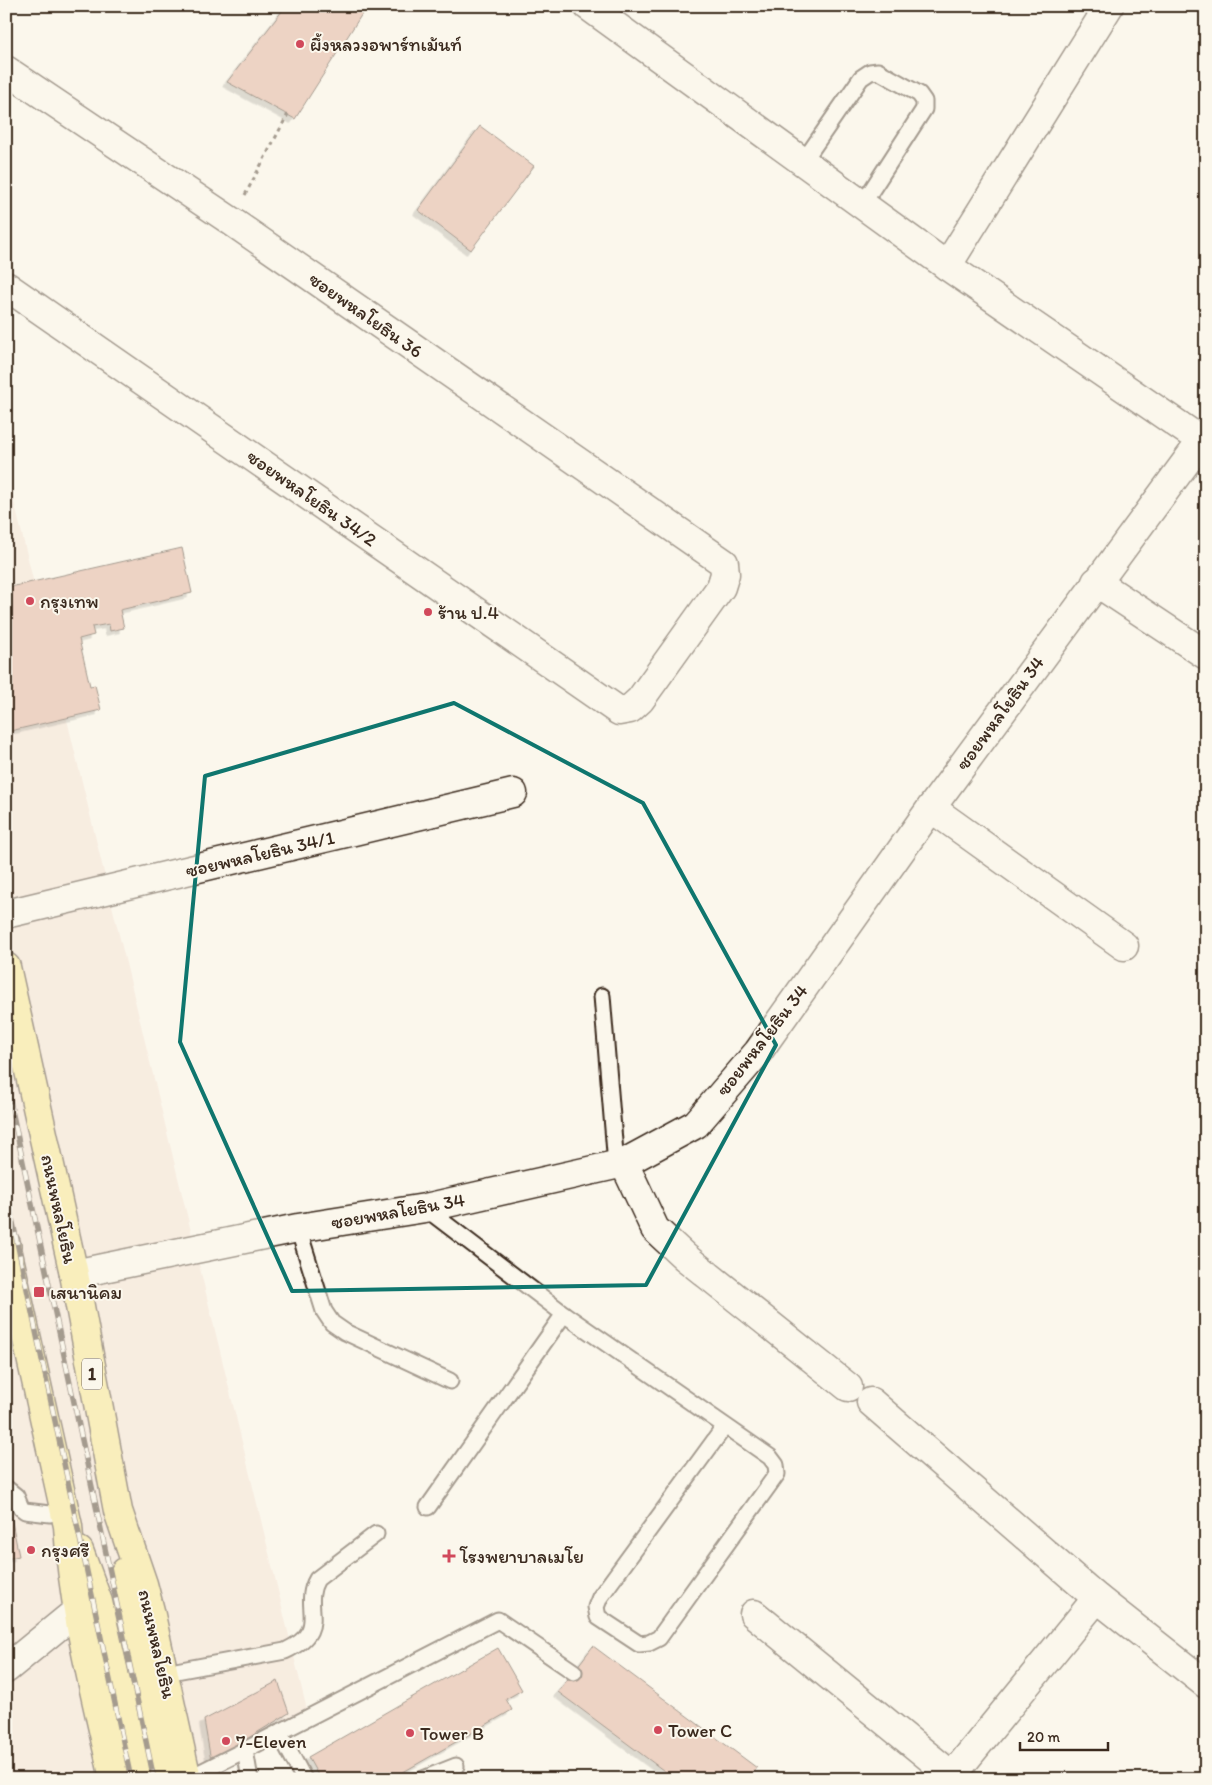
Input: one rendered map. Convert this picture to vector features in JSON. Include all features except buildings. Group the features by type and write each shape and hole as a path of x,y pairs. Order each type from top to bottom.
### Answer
{"main road":[{"name":"ถนนพหลโยธิน","path":"6,966 74,1274 118,1511 130,1606 166,1779"},
{"path":"6,1244 66,1517 70,1561 78,1610 114,1779"},
{"name":"ถนนพหลโยธิน","path":"118,1511 143,1584 165,1673 187,1779"},
{"path":"66,1517 98,1602 138,1779"}],"street":[{"path":"588,6 947,266 1204,438"},
{"path":"947,266 1109,6"},
{"name":"ซอยพหลโยธิน 36","path":"6,70 231,221 724,563 725,574 721,587 640,700 630,709 619,711"},
{"name":"ซอยพหลโยธิน 34/2","path":"6,286 619,711"},
{"name":"ซอยพหลโยธิน 34","path":"74,1274 298,1228 426,1208 620,1164 696,1124 758,1052 931,808 1204,438"},
{"path":"1096,582 1206,655"},
{"name":"ซอยพหลโยธิน 34/1","path":"6,914 513,793"},
{"path":"931,808 1124,946"},
{"path":"620,1164 655,1229 685,1257 848,1387"},
{"path":"871,1402 1097,1598 1206,1684"},
{"path":"754,1614 954,1777 1097,1598"},
{"path":"6,1669 78,1610"}],"lane":[{"path":"803,162 862,78 870,72 878,71 919,94 924,101 924,109 862,205"},
{"path":"602,996 620,1164"},
{"path":"426,1208 564,1314 770,1457 776,1465 776,1474 659,1638 649,1643 639,1644 598,1617 596,1607 600,1596 725,1426"},
{"path":"298,1228 324,1311 332,1324 345,1332 450,1381"},
{"path":"428,1507 564,1314"},
{"path":"6,1488 16,1496 21,1508 25,1511 66,1517"},
{"path":"165,1673 285,1651 294,1647 304,1639 310,1629 313,1616 313,1586 317,1579 376,1534"},
{"path":"187,1779 498,1620 574,1672"},
{"path":"279,1732 304,1779"},
{"path":"245,1750 250,1779"},
{"path":"423,1779 456,1766"}],"path":[{"path":"231,221 288,114"}],"highlighted area":[{"path":"454,703 643,803 776,1045 646,1285 292,1291 180,1042 205,776"}],"shaded area":[{"path":"6,468 307,1710 220,1759 144,1779 6,1779"}],"railway":[{"path":"6,1082 154,1779"},
{"path":"6,1190 131,1779"}],"place":[{"name":"ผึ้งหลวงอพาร์ทเม้นท์","path":"300,44"},
{"name":"กรุงเทพ","path":"30,601"},
{"name":"ร้าน ป.4","path":"428,612"},
{"name":"เสนานิคม","path":"39,1292"},
{"name":"กรุงศรี","path":"31,1550"},
{"name":"โรงพยาบาลเมโย","path":"449,1556"},
{"name":"Tower C","path":"658,1730"},
{"name":"Tower B","path":"410,1733"},
{"name":"7-Eleven","path":"226,1741"}]}
